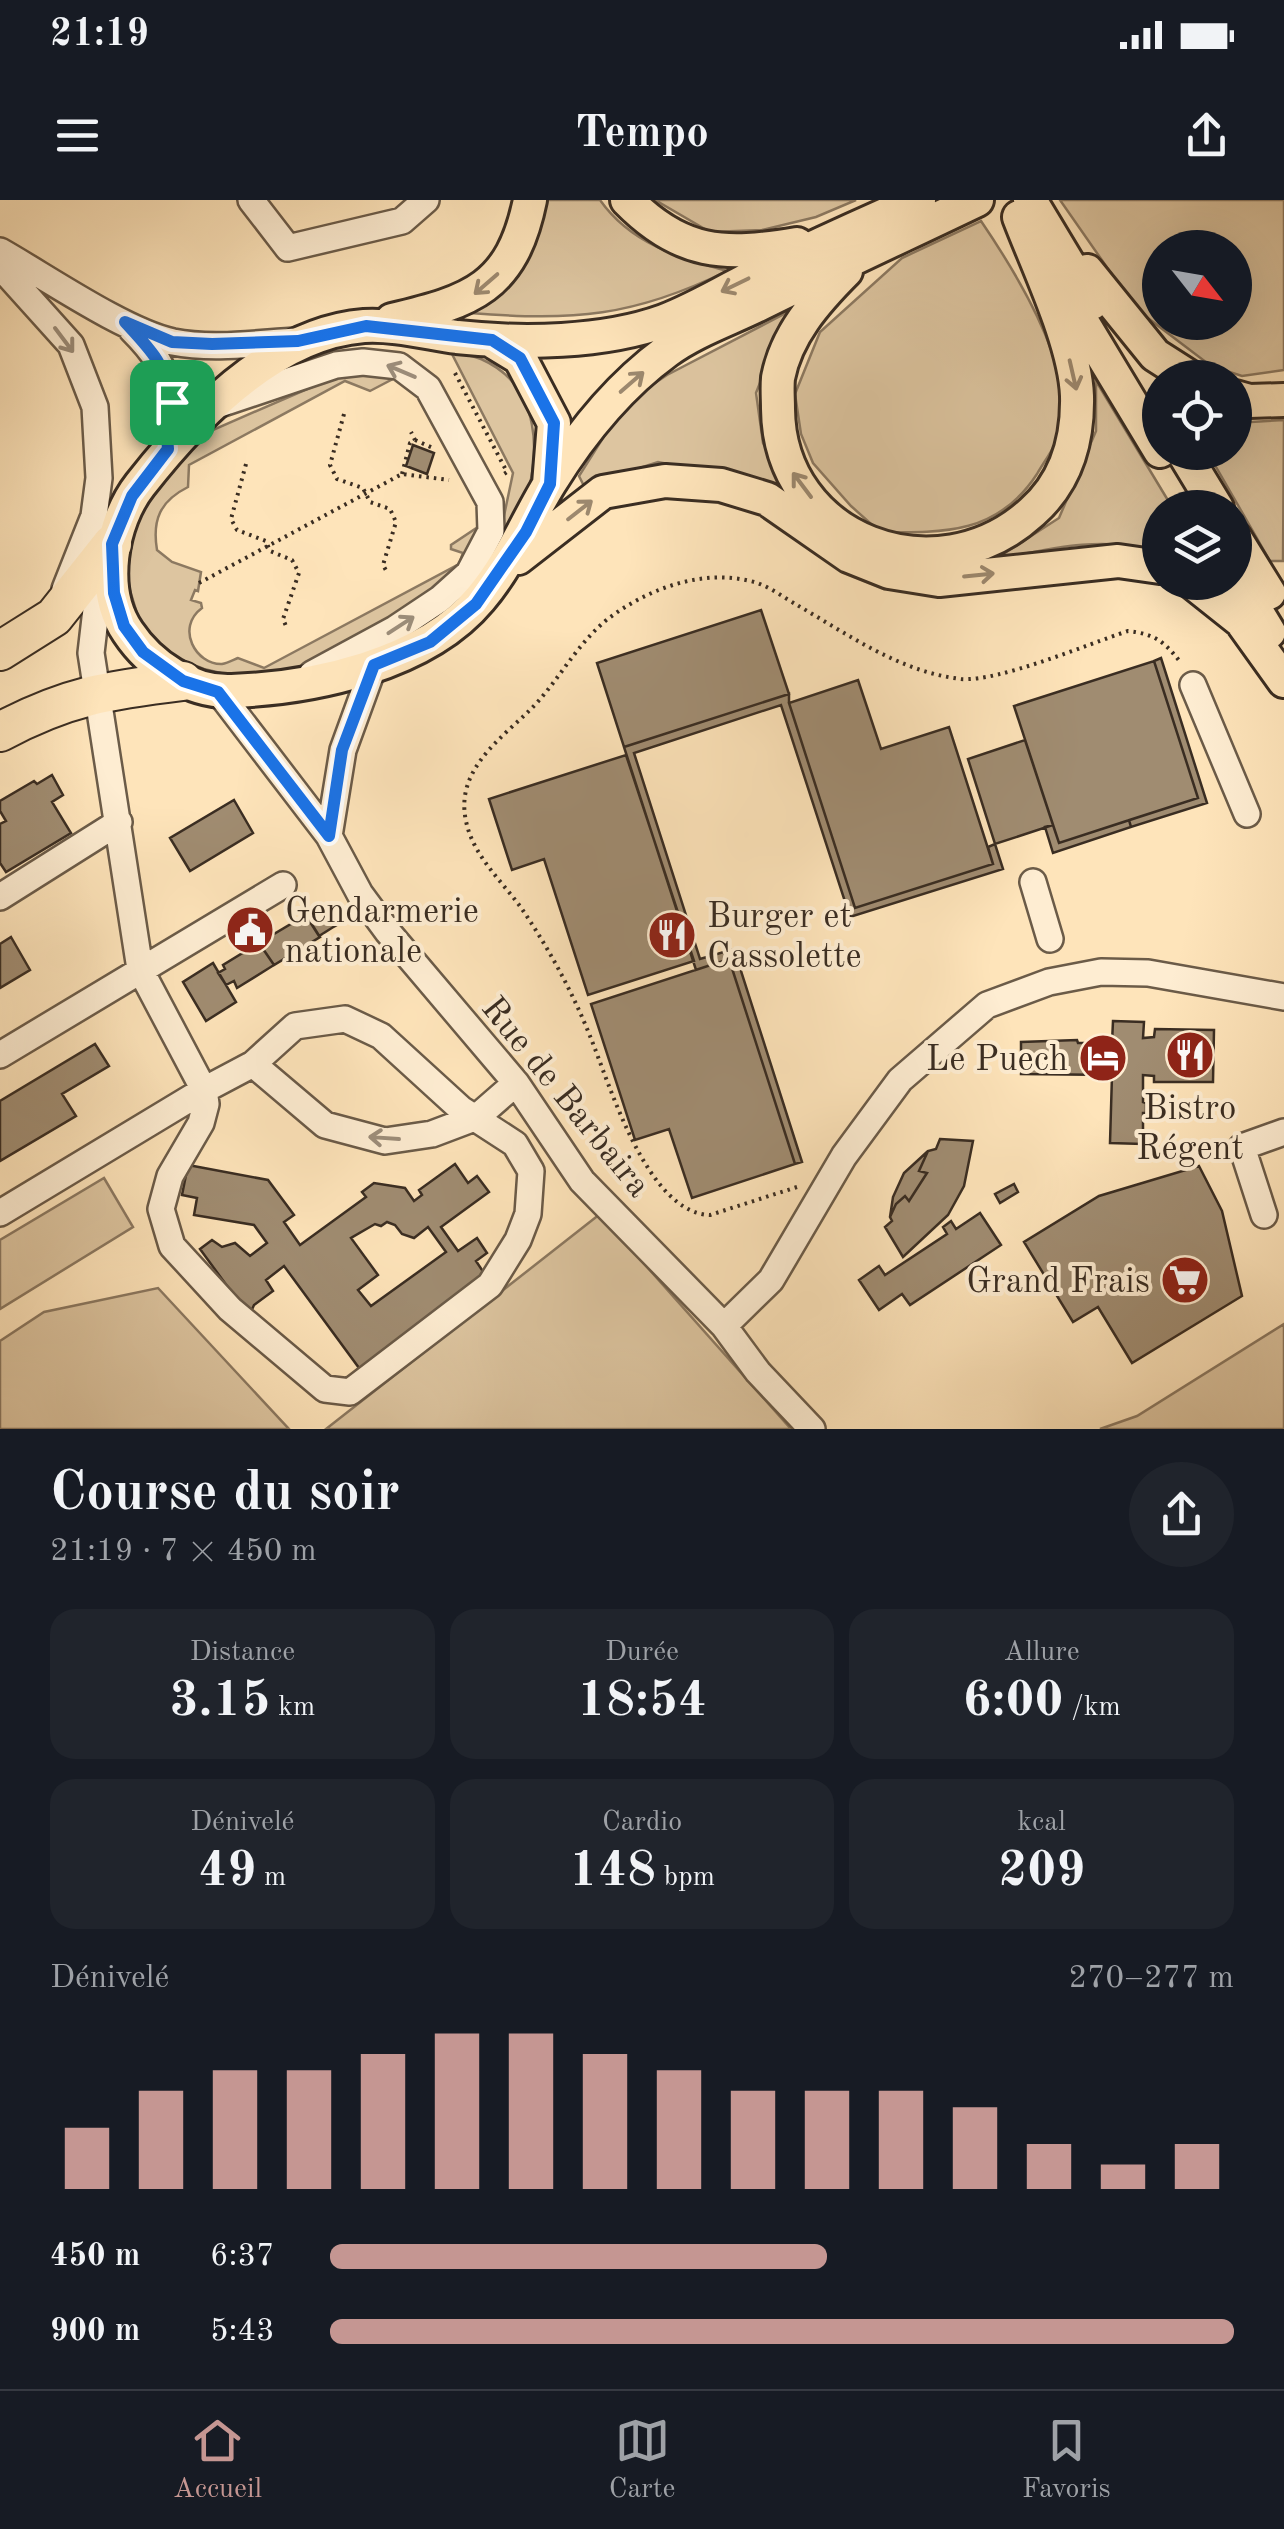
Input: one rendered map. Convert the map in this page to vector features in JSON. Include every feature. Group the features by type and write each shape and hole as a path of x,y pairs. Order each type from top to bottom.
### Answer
{"highway":[{"path":"0,651 54,616 112,544"},
{"path":"0,732 40,710 98,692 200,686"}],"main road":[{"path":"530,200 525,225 508,263 480,292 435,310 298,341 208,407 168,449 132,496 112,544 114,593 124,626 143,652 200,686 285,689 374,665 430,642 476,604 503,570 550,484 608,402 670,349 871,249 928,210"},
{"path":"627,200 645,218 678,239 716,251 760,250 831,238 977,200"},
{"path":"871,249 820,298 795,331 778,378 778,426 788,467 826,515 854,536 909,555 966,550 1018,525 1040,505 1059,480 1072,453 1077,392 1023,206"},
{"path":"1023,206 1163,360"},
{"path":"1023,206 1142,387"},
{"path":"1023,206 1142,420"},
{"path":"366,326 492,340 581,338 663,321 831,238"},
{"path":"492,340 520,358 554,423 550,484"},
{"path":"1252,401 1284,400"},
{"path":"503,570 603,492 665,481 721,485 767,499 850,556 889,572 939,580 1118,561 1142,564"},
{"path":"1252,566 1284,618"},
{"path":"1215,600 1241,621 1284,681"},
{"path":"1250,600 1284,657"}],"street":[{"path":"252,200 288,248 402,221 426,200"},
{"path":"0,251 125,322 172,342 298,341"},
{"path":"0,266 71,346 95,407 99,478 94,516 54,616"},
{"path":"125,322 156,355 167,385 172,402 166,430 168,449"},
{"path":"208,407 336,366 363,362 399,366 428,388 483,485 492,522 469,573 395,630 285,689"},
{"path":"0,1213 204,1090 254,1064 294,1026 346,1019 381,1036 461,1109 515,1144 531,1171 528,1214 518,1240 490,1285 350,1392 325,1389 230,1309 172,1246 161,1209 170,1176 201,1123 206,1104 204,1090 140,969 91,653 97,601 112,544"},
{"path":"329,836 342,750 374,665"},
{"path":"1194,685 1247,814"},
{"name":"Rue de Barbaira","path":"200,686 329,836 360,894 516,1083 582,1181 724,1326 758,1372 812,1429"},
{"path":"0,897 119,822"},
{"path":"1033,882 1050,939"},
{"path":"0,1055 283,885"},
{"path":"724,1326 772,1280 832,1176 900,1080 987,1005 1048,982 1101,972 1148,974 1271,996 1284,980"},
{"path":"254,1064 325,1125 384,1142 432,1134 477,1117 516,1083"},
{"path":"1264,1215 1242,1148 1284,1132"}],"path":[{"path":"199,583 402,474 431,480 436,476 474,491 507,472 455,374"},
{"path":"344,414 330,466 337,479 363,488 370,502 390,509 396,522 383,564 387,572"},
{"path":"411,432 414,440 438,450"},
{"path":"402,474 414,440"},
{"path":"246,464 231,519 238,530 266,541 270,551 292,560 299,573 283,619 286,626"},
{"path":"832,1176 710,1215 696,1214 682,1206 638,1156 578,1008 552,956 476,850 466,825 463,803 469,780 484,753 535,706 572,654 607,620 639,598 675,583 722,578 753,581 876,652 920,670 964,679 996,676 1128,631 1149,633 1165,642 1194,685"}],"shaded area":[{"path":"543,200 600,200 626,228 657,247 727,271 662,298 602,312 541,316 470,313 502,289"},
{"path":"655,200 856,200 816,217 762,230 710,232"},
{"path":"1060,200 1284,200 1284,370 1252,375 1252,360 1203,360 1177,340 1252,340 1252,230 1142,230 1142,314"},
{"path":"981,221 1010,265 1050,347 1063,401 1062,426 1037,474 1005,509 968,526 948,530 880,532 813,463 801,434 795,394 820,332 902,258"},
{"path":"788,312 756,393 763,443 784,486 658,462 584,486 579,476 625,403 667,375"},
{"path":"451,352 477,358 501,371 516,386 532,424 534,446 529,489 520,514 497,549 513,473"},
{"path":"351,370 402,379 393,379 370,391 345,381 189,465 188,487 160,512 157,550 172,562 201,572 198,591 191,600 201,603 202,608 190,625 197,652 213,663 238,658 264,668 459,564 463,553 451,549 451,545 478,527 482,529 470,557 411,608 303,668 264,676 229,675 168,655 140,623 126,560 138,519 161,479 193,443 215,429"},
{"path":"1096,381 1142,457 1142,470 1150,470 1162,490 1142,490 1142,548 1097,544 994,560 1059,518 1096,431"},
{"path":"1284,420 1283,561 1270,561 1252,530 1252,490 1229,490 1218,470 1252,470 1252,422"},
{"path":"104,1178 133,1227 0,1309 0,1240"},
{"path":"600,1214 791,1429 326,1429"},
{"path":"158,1288 289,1429 0,1429 0,1341 44,1312"},
{"path":"1284,1324 1284,1429 1100,1429 1137,1416"}],"building":[{"path":"413,445 434,453 427,474 406,466"},
{"path":"761,610 789,694 624,747 597,663"},
{"path":"1161,658 1207,803 1131,827 1129,820 1198,798 1154,661"},
{"path":"1154,661 1198,798 1059,843 1014,706"},
{"path":"858,680 881,749 949,727 993,864 855,908 789,703"},
{"path":"789,694 855,908 993,864 988,847 995,844 1003,869 850,917 781,705 634,753 700,959 734,949 802,1162 795,1164 729,959 696,970 624,747"},
{"path":"1025,740 1053,825 995,844 968,759"},
{"path":"626,755 694,961 588,995 544,859 512,870 489,799"},
{"path":"52,775 63,795 52,802 71,833 6,872 0,863 0,824 6,821 0,801"},
{"path":"234,800 253,833 190,871 170,838"},
{"path":"1129,820 1131,827 1053,853 1045,827 1053,825 1059,843"},
{"path":"338,905 347,919 335,926 326,913"},
{"path":"326,913 335,926 319,936 310,922"},
{"path":"306,915 320,937 274,965 259,943"},
{"path":"11,937 30,970 0,988 0,944"},
{"path":"259,943 274,965 237,988 234,981 226,985 218,973 225,969 223,965"},
{"path":"729,959 795,1164 692,1198 669,1129 635,1140 591,1004"},
{"path":"213,963 236,1002 206,1021 183,982"},
{"path":"1113,1021 1144,1022 1143,1038 1154,1037 1155,1029 1214,1030 1213,1082 1154,1082 1154,1076 1143,1075 1143,1144 1110,1143 1112,1075 1021,1074 1021,1042 1112,1043"},
{"path":"95,1044 109,1066 62,1094 76,1116 0,1161 0,1101"},
{"path":"940,1139 973,1141 964,1186 948,1215 903,1257 885,1227 892,1221 896,1204 905,1196 909,1201 927,1173 919,1171 928,1151 936,1149"},
{"path":"928,1151 919,1171 927,1173 909,1201 905,1196 890,1217 893,1197 904,1173"},
{"path":"455,1164 468,1183 477,1176 489,1192 441,1227 458,1251 477,1238 487,1253 476,1261 486,1276 362,1373 355,1372 359,1368 284,1266 266,1280 273,1291 254,1305 249,1316 200,1249 212,1240 222,1247 235,1243 250,1256 267,1243 254,1225 194,1215 197,1198 182,1195 188,1165 268,1180 294,1215 284,1222 300,1245 366,1197 362,1192 374,1183 405,1188 414,1201 422,1195 419,1190","holes":["375,1224 395,1225 402,1234 414,1238 428,1227 446,1252 371,1306 358,1290 378,1275 351,1238"]},
{"path":"1199,1166 1222,1211 1242,1296 1132,1363 1098,1307 1073,1322 1024,1242 1099,1196"},
{"path":"1014,1184 1018,1192 1000,1203 995,1194"},
{"path":"980,1213 1001,1245 910,1305 902,1294 879,1310 859,1280 879,1266 885,1275 947,1234 943,1227 951,1221 956,1229"}],"place":[{"name":"Gendarmerie nationale","path":"250,930"},
{"name":"Burger et Cassolette","path":"672,935"},
{"name":"Bistro Régent","path":"1190,1055"},
{"name":"Le Puech","path":"1103,1058"},
{"name":"Grand Frais","path":"1185,1280"}],"route":[{"path":"125,322 172,342 212,344 298,341 366,326 492,340 520,358 554,423 550,484 503,570 476,604 430,642 374,665 342,750 329,836 218,692 183,681 143,652 124,626 114,593 112,544 132,496 168,449 166,430 172,402 156,355 125,322"}]}
